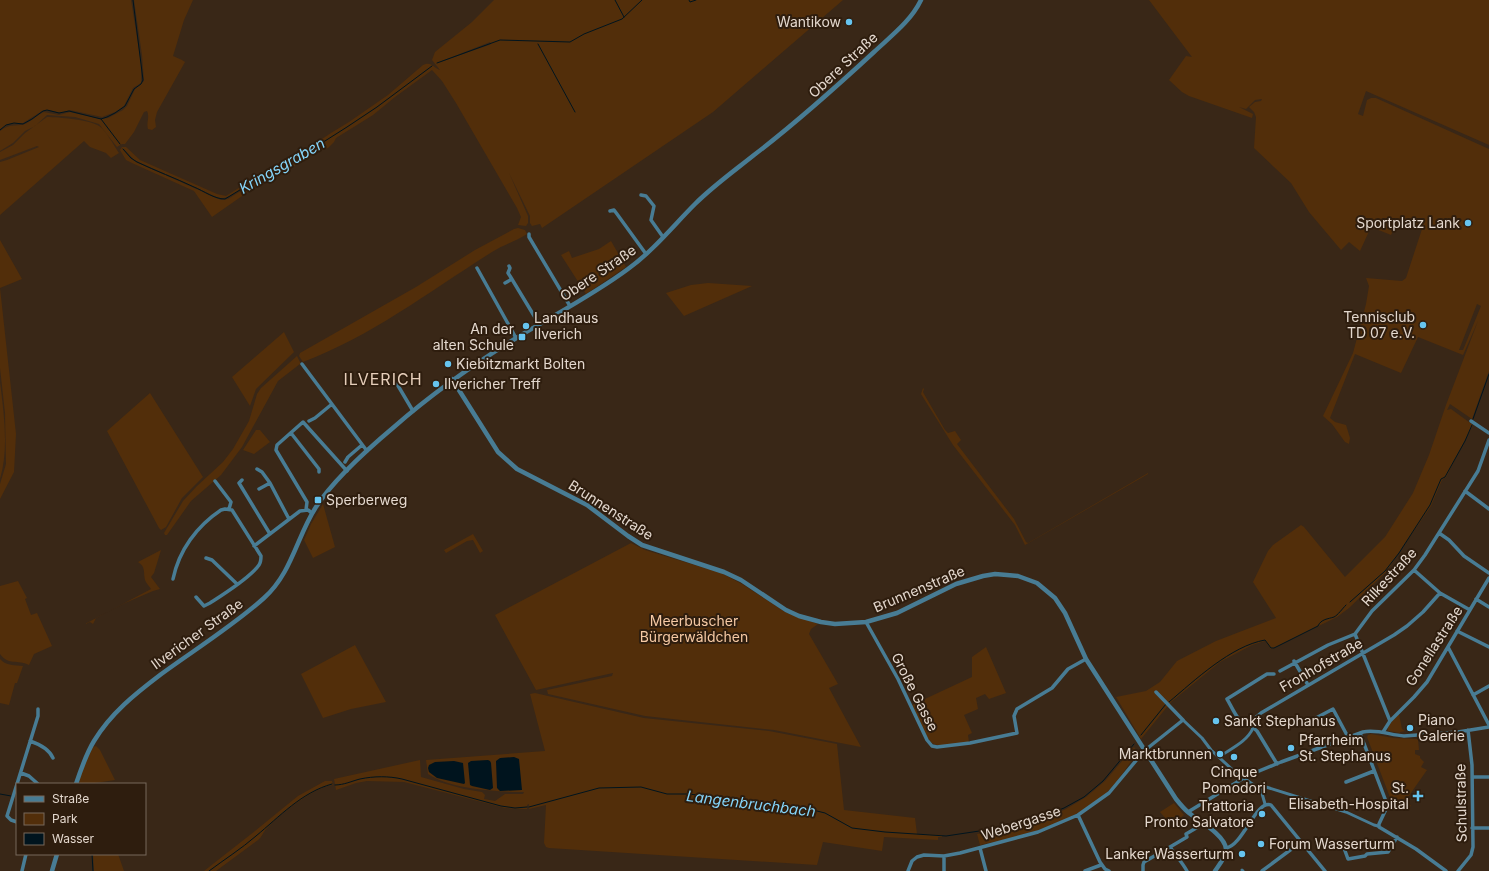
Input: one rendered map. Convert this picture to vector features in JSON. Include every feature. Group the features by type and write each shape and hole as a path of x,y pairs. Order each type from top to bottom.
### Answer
{"street":[{"name":"Obere Straße","path":"324,496 367,451 452,379 516,338 617,277 646,254 697,202 718,183 777,138 831,92 909,18 921,0"},
{"path":"641,195 646,196 654,206 651,220 663,237"},
{"path":"610,211 614,210 646,254"},
{"path":"529,234 529,237 570,306"},
{"path":"509,266 510,268 508,273 539,324"},
{"path":"476,268 516,338"},
{"path":"505,283 512,279"},
{"path":"302,364 367,451"},
{"name":"Brunnenstraße","path":"452,379 495,447 503,457 523,472 587,505 642,545 724,572 741,580 786,610 805,618 835,624 866,622 898,613 944,590 973,578 995,574 1018,576 1037,583 1055,598 1066,612 1086,659 1176,799 1188,812 1218,836 1224,842 1226,848"},
{"path":"397,384 414,411"},
{"path":"309,421 332,404"},
{"path":"1471,421 1489,433"},
{"path":"306,510 307,502 276,450 277,446 303,422 347,471"},
{"path":"291,433 319,469 319,472"},
{"name":"Rilkestraße","path":"1355,634 1382,600 1414,570 1478,471 1489,440"},
{"path":"345,462 348,457 362,445"},
{"path":"257,469 262,472 270,483 289,519"},
{"path":"242,480 239,484 270,534"},
{"path":"215,481 231,502 229,509"},
{"path":"259,489 270,483"},
{"path":"1464,491 1489,509"},
{"name":"Ilvericher Straße","path":"76,783 93,742 114,714 141,689 247,612 273,590 288,568 312,513 324,496"},
{"path":"173,579 181,557 195,534 221,510 229,509 234,513 261,556 261,561 255,570 210,604 204,606 196,597"},
{"path":"254,546 300,511 306,510 312,513"},
{"path":"1439,533 1449,540 1464,556 1489,573"},
{"path":"206,558 212,560 237,584"},
{"path":"1414,570 1440,593 1470,610"},
{"name":"Gonellastraße","path":"1390,721 1421,689 1489,578"},
{"name":"Fronhofstraße","path":"1219,757 1240,744 1250,735 1255,718 1261,713 1407,626 1440,593"},
{"path":"1476,599 1489,607"},
{"name":"Große Gasse","path":"866,622 897,678 927,740 932,746 937,747 970,743 1017,733 1014,716 1017,709 1052,688 1068,669 1086,659"},
{"path":"1457,631 1489,647"},
{"path":"1280,670 1328,645 1355,634 1390,721 1384,732"},
{"path":"1188,812 1243,778 1360,733 1374,731 1404,736 1468,730 1489,726 1448,647"},
{"path":"1294,662 1308,685"},
{"path":"1274,674 1267,674 1227,699 1242,724 1252,727 1257,731 1277,764"},
{"path":"1473,694 1489,686"},
{"path":"1156,692 1219,757 1243,778 1261,791 1265,804"},
{"path":"17,783 38,716 38,709"},
{"path":"1314,719 1333,709 1348,737"},
{"name":"Webergasse","path":"908,871 912,861 917,857 924,855 944,856 980,848 1038,832 1078,815 1109,793 1144,751 1183,720"},
{"name":"Schulstraße","path":"1458,871 1472,851 1472,777 1468,730"},
{"path":"1360,733 1387,804 1378,826"},
{"path":"30,741 37,743 51,753 53,758"},
{"path":"1346,782 1374,771"},
{"path":"21,772 29,776 37,783"},
{"path":"1472,777 1489,777"},
{"path":"16,787 7,816 11,820 16,822"},
{"path":"1261,791 1266,787 1346,812 1378,826 1397,837 1446,871"},
{"path":"1215,871 1224,856 1226,848 1233,845 1244,832 1260,808 1265,804 1271,805 1325,871"},
{"path":"1078,815 1101,865 1109,871"},
{"path":"1143,871 1144,862 1187,837 1186,834 1203,824"},
{"path":"1472,828 1489,828"},
{"path":"1344,848 1348,859 1365,856 1367,854 1388,852 1397,837"},
{"path":"1262,871 1301,842"},
{"path":"1170,847 1188,871"},
{"path":"980,848 986,871"},
{"path":"22,871 26,855"},
{"path":"52,871 57,855"},
{"path":"944,856 944,871"},
{"path":"1085,871 1101,865"}],"green space":[{"path":"0,0 131,0 141,63 141,83 133,88 124,106 115,112 102,117 70,110 61,113 49,110 42,111 23,123 9,124 0,129"},
{"path":"134,0 193,0 184,20 173,56 185,62 157,112 155,120 156,127 152,130 148,129 148,113 147,111 144,112 134,132 125,144 117,147 99,124 75,117 47,115 35,126 25,131 13,143 0,151 0,131 10,126 25,124 44,112 59,115 70,112 100,119 108,118 123,110 127,106 135,89 144,81 142,55"},
{"path":"494,0 843,0 713,112 542,228 540,224 532,226 530,223 530,216 509,173 528,216 528,223 526,226 518,225 521,217 517,208 456,103 442,81 432,70 373,115 336,138 328,148 321,150 294,166 275,173 212,217 194,191 126,160 120,150 122,147 126,147 140,160 217,194 226,196 270,168 295,157 349,122 388,95 423,65 430,64 440,70 432,60 435,52 472,22","holes":["490,42 491,44 489,45 437,63","123,149 134,160 221,199 230,196 276,168 296,161 271,172 228,199 221,200 136,162 130,158"]},
{"path":"1149,0 1489,0 1489,145 1366,91 1358,114 1363,116 1367,100 1376,98 1489,149 1489,371 1472,419 1450,404 1447,410 1451,409 1473,425 1446,477 1442,480 1431,506 1386,572 1349,608 1337,617 1274,648 1271,649 1265,641 1252,645 1220,662 1171,702 1141,739 1116,697 1146,691 1160,682 1177,661 1216,641 1276,618 1253,582 1268,551 1273,545 1301,525 1345,577 1385,537 1413,493 1429,455 1446,405 1478,321 1463,355 1418,337 1401,373 1355,354 1330,418 1335,422 1346,425 1350,438 1349,444 1345,442 1332,424 1323,416 1353,353 1366,304 1369,286 1366,278 1402,281 1406,278 1422,229 1399,219 1391,235 1371,227 1360,251 1349,242 1341,250 1309,212 1291,183 1254,148 1256,117 1254,112 1249,107 1262,99 1255,100 1246,109 1239,107 1253,114 1252,118 1189,96 1182,92 1169,80 1186,56 1192,57","holes":["1477,304 1481,306 1463,350 1459,350"]},
{"path":"47,117 74,119 95,124 110,138 119,153 111,158 106,153 90,147 84,141 0,215 0,162 39,147 37,146 0,160 0,152 13,145 25,133"},
{"path":"518,228 525,230 527,234 492,252 377,326 303,362 299,356 300,353 416,287 475,250"},
{"path":"0,240 22,279 0,288"},
{"path":"611,241 626,267 586,294 561,255 569,251 572,258 599,249"},
{"path":"708,283 752,286 684,316 666,293 691,285"},
{"path":"0,288 16,434 14,472 0,499 0,484 6,464 5,413 0,368"},
{"path":"284,332 294,352 256,389 250,406 232,377"},
{"path":"297,356 300,364 278,381 242,447 221,475 191,501 167,535 165,535 164,533 183,501 223,462 233,449 249,421 257,394 261,388"},
{"path":"0,382 5,444 3,468 0,479"},
{"path":"923,388 924,394 945,430 948,433 955,431 961,440 957,444 1014,519 1026,542 1028,543 1148,474 1025,545 1015,525 953,445 921,394"},
{"path":"150,393 203,477 182,498 166,527 161,530 107,431"},
{"path":"256,430 260,430 270,442 254,454 243,450"},
{"path":"323,504 335,547 313,558 304,540 311,524"},
{"path":"473,534 483,551 480,553 473,540 467,541 446,553 444,550"},
{"name":"Meerbuscher Bürgerwäldchen","path":"631,543 645,550 721,573 742,584 785,612 818,624 811,629 809,634 838,684 829,688 861,747 774,730 645,716 548,694 547,690 612,676 613,673 536,690 495,615"},
{"path":"161,550 154,573 151,577 160,589 109,611 151,589 145,580 143,568 138,562"},
{"path":"18,581 27,598 25,599 31,615 37,613 52,646 34,654 29,665 7,660 0,654 0,586"},
{"path":"96,618 93,624 90,622 85,624"},
{"path":"355,645 386,702 351,709 323,718 301,674"},
{"path":"986,647 1006,693 989,699 985,694 976,698 978,709 964,715 972,733 968,735 969,742 947,745 934,744 925,733 912,705 972,677 972,657"},
{"path":"0,659 8,664 23,666 17,683 15,683 9,705 0,703"},
{"path":"535,693 644,718 769,731 837,744 844,810 915,818 917,834 942,835 942,837 938,837 938,840 884,837 882,851 823,842 817,865 549,848 546,847 544,843 546,805 529,809 529,804 527,805 527,809 505,808 404,782 367,781 336,790 334,779 420,760 421,777 464,789 482,792 485,795 484,799 495,801 505,794 523,794 524,792 474,789 448,783 428,774 426,760 545,751 530,694"},
{"path":"1399,714 1402,729 1405,731 1400,733 1388,731 1389,724"},
{"path":"1371,734 1394,738 1418,739 1419,750 1415,750 1415,754 1420,756 1424,762 1421,767 1427,770 1406,800 1411,806 1403,808 1390,806 1391,800 1367,737"},
{"path":"96,746 100,750 115,780 95,783 78,783 84,765 93,747"},
{"path":"1134,747 1138,752 1110,789 1078,813 1062,821 1030,833 980,845 977,834 1033,824 1066,809 1086,797 1105,781"},
{"path":"325,781 332,781 333,785 317,790 288,809 272,822 258,840 216,871 204,871 298,796"},
{"path":"1174,803 1184,815 1171,825 1160,812"},
{"path":"93,855 118,855 124,871 94,871"}],"water":[{"path":"514,757 519,759 522,790 500,791 497,788 496,761 500,758"},
{"path":"488,760 491,763 493,788 490,790 470,785 468,763 471,761"},
{"path":"454,761 463,763 464,784 437,778 429,772 429,765 435,762"}],"waterway":[{"path":"0,130 6,125 14,123 23,124 47,110 59,113 69,111 101,119 115,113 125,106 134,89 141,84 143,80 133,0"},
{"path":"615,0 624,17"},
{"name":"Kringsgraben","path":"437,63 500,40 570,42 584,34 622,19 642,0"},
{"path":"689,0 690,2 696,0"},
{"path":"538,44 575,112"},
{"name":"Kringsgraben","path":"123,149 137,162 213,196 225,199 271,171 295,160 347,127 377,107 432,66"},
{"name":"Kringsgraben","path":"101,119 120,144"},
{"name":"Langenbruchbach","path":"1473,419 1489,374"},
{"name":"Langenbruchbach","path":"1350,602 1385,571 1399,553 1430,505 1441,479 1445,477 1472,425"},
{"name":"Langenbruchbach","path":"1169,702 1202,674 1239,649 1252,643 1265,640 1271,648 1274,648 1318,626 1323,621 1334,617 1346,605"},
{"name":"Langenbruchbach","path":"1141,735 1166,704"},
{"name":"Langenbruchbach","path":"529,807 599,788 641,787 667,794 707,796 809,809 825,813 852,828 946,836 1006,827 1031,821 1064,808 1084,797 1103,781 1134,744"},
{"name":"Langenbruchbach","path":"335,785 345,784 365,778 392,777 501,806 515,808 527,807"},
{"name":"Langenbruchbach","path":"209,871 245,845 291,806 311,793 332,784"},
{"name":"Langenbruchbach","path":"0,794 11,796"},
{"name":"Langenbruchbach","path":"92,855 93,871"}],"place":[{"name":"Wantikow","path":"849,22"},
{"name":"Sportplatz Lank","path":"1468,223"},
{"name":"Tennisclub TD 07 e.V.","path":"1423,325"},
{"name":"Landhaus Ilverich","path":"526,326"},
{"name":"An der alten Schule","path":"522,337"},
{"name":"Kiebitzmarkt Bolten","path":"448,364"},
{"name":"Ilvericher Treff","path":"436,384"},
{"name":"Sperberweg","path":"318,500"},
{"name":"Sankt Stephanus","path":"1216,721"},
{"name":"Piano Galerie","path":"1410,728"},
{"name":"Pfarrheim St. Stephanus","path":"1291,748"},
{"name":"Marktbrunnen","path":"1220,754"},
{"name":"Cinque Pomodori","path":"1234,757"},
{"name":"St. Elisabeth-Hospital","path":"1418,796"},
{"name":"Trattoria Pronto Salvatore","path":"1262,814"},
{"name":"Forum Wasserturm","path":"1261,844"},
{"name":"Lanker Wasserturm","path":"1242,854"}],"district":[{"name":"ILVERICH","path":"383,379"}]}
